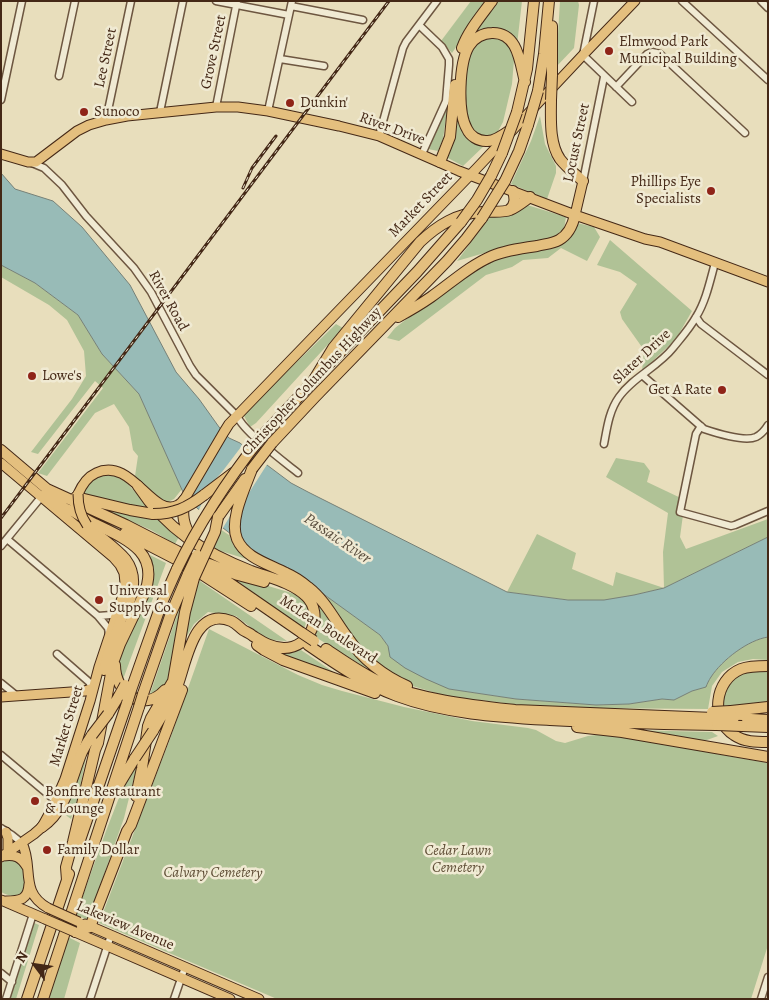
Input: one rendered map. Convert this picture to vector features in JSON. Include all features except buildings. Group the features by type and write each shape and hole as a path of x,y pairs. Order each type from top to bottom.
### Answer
{"highway":[{"path":"440,162 450,137 457,66 460,54 464,42 492,1"},
{"name":"Christopher Columbus Highway","path":"28,999 123,699 166,591 177,569 203,519 234,472 262,436 313,381 355,331 417,272 461,222 477,200 502,153 517,112 530,51 534,1"},
{"path":"550,1 551,100 555,149 558,157 582,181"},
{"name":"Christopher Columbus Highway","path":"191,576 215,532 218,517 272,443 447,261 482,218 519,151 528,125 538,91 550,1"},
{"path":"514,128 504,135 488,141 475,137 468,132 462,111 461,88 464,58 470,45 475,39 486,33 507,37 517,51 524,82"},
{"path":"506,211 514,203 513,191"},
{"path":"355,331 420,242 440,225 450,219 468,214 506,211 530,198"},
{"path":"384,325 430,298 482,260 507,251 560,240 571,227 575,215"},
{"name":"McLean Boulevard","path":"1,450 47,489 126,525 177,551 221,577 346,671 373,686 407,699 440,707 492,715 568,721 736,718 768,720"},
{"path":"252,469 234,524 236,537 246,552 308,586 321,599 359,652 377,668 412,688 463,703"},
{"path":"38,481 52,489 81,498 130,510 164,514 175,512 194,502 234,472"},
{"path":"108,803 175,691 192,642 198,631 206,623 219,619 231,621 265,644 277,648 289,648 301,642 311,632 315,617 311,603 291,585 251,571 227,560 197,545 178,531 148,500 138,486"},
{"name":"McLean Boulevard","path":"42,496 74,512 132,536 177,559 300,635"},
{"path":"184,500 182,509 184,524 197,545"},
{"path":"67,880 66,867 100,733 110,676 117,652 149,578 146,561 138,550 123,538 74,512"},
{"path":"177,551 233,573 299,591"},
{"path":"227,560 294,578"},
{"path":"74,932 90,926 127,831 141,776 148,726 170,687 174,676 191,576"},
{"path":"43,999 170,616 191,576"},
{"path":"95,750 104,675 119,618"},
{"path":"127,831 131,825 181,693 198,631"},
{"path":"245,632 248,638 259,647 282,660 397,700 411,704 440,707"},
{"name":"McLean Boulevard","path":"311,643 382,682 422,696 515,710 714,719"},
{"path":"117,652 115,662 116,677 122,690 132,697 143,700 152,699 165,690 174,676"},
{"path":"768,666 740,669 726,681 718,696 719,714 727,730 742,739 768,742"},
{"path":"42,827 51,820 66,798 82,752 92,735 108,714 123,699"},
{"path":"714,719 736,718 768,707"},
{"path":"492,715 622,732 768,757"},
{"name":"McLean Boulevard","path":"736,718 768,728"}],"main road":[{"name":"Market Street","path":"184,500 227,427 635,1"},
{"name":"River Drive","path":"28,162 41,159 77,131 90,125 120,117 216,107 238,107 268,111 333,124 379,136 470,175 575,215 645,239 660,242 768,282"},
{"path":"1,154 28,162"},
{"name":"Locust Street","path":"575,215 582,181"},
{"name":"McLean Boulevard","path":"1,463 42,496"},
{"path":"119,618 133,592 134,575 126,559 88,525 82,517 79,510 78,494 81,486 87,478 94,474 110,470 131,479 153,499 165,506 178,506 184,500"},
{"path":"42,496 120,564 125,578 125,587 119,618"},
{"name":"Market Street","path":"4,855 42,827 56,801 65,779 109,638 119,618"},
{"path":"1,697 84,692 93,688"},
{"path":"4,830 8,838 4,855 18,857 27,868"},
{"name":"Lakeview Avenue","path":"22,843 28,862 29,884 33,895 48,908 258,999"},
{"path":"2,900 17,901 21,899 26,894 29,884"},
{"name":"Lakeview Avenue","path":"2,900 230,999"}],"street":[{"path":"1,100 22,1"},
{"path":"59,76 75,1"},
{"name":"Lee Street","path":"106,120 131,1"},
{"path":"160,112 183,1"},
{"path":"216,1 237,3 289,16"},
{"path":"379,136 403,48 437,1"},
{"path":"594,1 583,55 632,102"},
{"path":"682,1 768,80"},
{"path":"761,1 768,8"},
{"name":"Grove Street","path":"216,107 237,3"},
{"path":"268,111 291,4 364,20"},
{"path":"419,25 442,47 449,59 446,101 422,154"},
{"path":"588,27 600,37"},
{"path":"616,87 647,54 655,52 660,54 745,133"},
{"path":"280,59 324,66"},
{"name":"Locust Street","path":"582,181 604,77"},
{"name":"River Road","path":"28,162 44,168 62,185 86,216 134,268 151,292 196,375 237,416 239,422 249,432 298,473"},
{"name":"Slater Drive","path":"604,444 611,413 625,389 669,353 696,318 716,263"},
{"path":"696,318 701,324 768,375"},
{"path":"642,375 704,429 747,439 754,438 768,425"},
{"path":"701,426 696,434 680,512 731,526 768,511"},
{"path":"1,546 42,496"},
{"path":"8,539 98,616 108,628 109,638"},
{"path":"98,616 111,615 119,618"},
{"path":"57,654 89,682 93,688"},
{"path":"1,683 17,696"},
{"path":"1,755 56,801"},
{"path":"4,830 22,843"},
{"path":"6,999 33,914"},
{"path":"90,999 111,935"},
{"path":"174,999 185,967"},
{"path":"1,973 12,982"},
{"path":"761,999 768,977"}],"green space":[{"path":"471,1 488,1 452,53 441,41"},
{"path":"494,1 522,1 517,45 501,31 482,29 468,39"},
{"path":"560,1 578,1 579,5 574,48 556,67"},
{"path":"486,35 500,37 511,47 514,60 512,84 503,122 496,135 489,137 480,136 469,123 463,92 465,71 470,54 475,42"},
{"path":"448,104 443,139 438,151 428,149"},
{"path":"456,109 463,133 479,144 485,145 463,166 446,157"},
{"path":"540,116 545,144 556,166 556,173 547,199 511,184 531,141"},
{"path":"524,204 566,217 564,229 551,239 498,249 457,261 490,217"},
{"path":"577,223 594,227 600,237 587,261 561,248 548,258 523,260 512,267 486,275 399,341 387,338 395,328 472,269 489,259 554,244"},
{"path":"610,240 692,311 676,339 642,371 644,350 622,319 620,312 637,284 620,272 597,265"},
{"path":"1,265 35,283 78,315 102,354 139,394 182,489 174,499 166,503 155,498 135,476 138,456 133,450 129,427 114,404 95,413 47,476 38,473 103,388 95,381 38,454 31,452 72,399 86,376 84,351 67,320 49,305 1,277"},
{"path":"336,324 343,328 256,423 250,427 243,414"},
{"path":"616,458 644,463 650,471 647,482 685,500 680,537 686,549 768,519 768,537 664,588 663,552 668,513 606,477"},
{"path":"110,474 125,481 152,510 80,496 84,487 96,475"},
{"path":"98,507 160,518 179,537 175,544 151,530"},
{"path":"220,529 229,535 234,546 253,561 211,548"},
{"path":"537,534 576,553 572,569 613,586 616,572 664,588 604,600 569,600 507,592"},
{"path":"150,555 166,563 122,682 117,670 120,654 153,577"},
{"path":"228,574 295,594 306,604 308,617 304,629"},
{"path":"197,579 287,641 267,640 236,616 208,612 194,624 184,641"},
{"path":"312,595 341,638 368,669 312,635"},
{"path":"327,596 380,635 388,646 449,689 516,699 596,705 629,704 662,699 674,700 692,691 706,687 722,664 736,652 752,642 768,637 768,660 753,659 738,662 722,672 712,686 708,709 529,706 446,696 409,685 384,671 361,651 330,605"},
{"path":"182,601 184,602 168,682 163,689 149,697"},
{"name":"Cedar Lawn Cemetery","path":"209,629 298,675 322,685 404,707 472,721 528,728 536,730 556,741 565,743 588,736 604,734 768,763 768,945 751,999 277,999 99,923 170,739"},
{"path":"298,648 338,675 278,654"},
{"path":"768,670 768,704 721,707 725,685 738,674"},
{"path":"628,730 712,732 718,736 704,741"},
{"path":"89,743 78,797 71,819 60,811"},
{"path":"138,762 124,818 88,920 76,915 122,790"},
{"path":"13,858 23,866 25,885 24,891 19,896 10,896 1,892 1,863"},
{"path":"32,922 39,925 16,999 8,999"},
{"path":"68,937 80,943 64,999 48,999"}],"water":[{"name":"Passaic River","path":"1,173 15,189 53,201 82,227 130,285 176,372 219,427 229,438 240,443 291,483 507,592 568,600 604,600 664,588 768,537 768,637 752,642 736,652 716,671 706,687 692,691 674,700 662,699 629,704 596,705 516,699 449,689 405,668 390,657 388,646 380,635 308,581 253,551 197,508 183,492 139,394 102,354 78,315 35,283 1,265"}],"pier":[{"path":"244,443 268,463 245,499 235,541 232,513 221,531 198,512 210,485"}],"railway":[{"path":"1,518 389,1"},
{"path":"243,188 252,168 276,136"}],"place":[{"name":"Elmwood Park Municipal Building","path":"609,51"},
{"name":"Dunkin'","path":"290,103"},
{"name":"Sunoco","path":"84,112"},
{"name":"Phillips Eye Specialists","path":"711,191"},
{"name":"Lowe's","path":"32,376"},
{"name":"Get A Rate","path":"722,390"},
{"name":"Universal Supply Co.","path":"99,600"},
{"name":"Bonfire Restaurant & Lounge","path":"35,801"},
{"name":"Family Dollar","path":"47,850"}],"park label":[{"name":"Calvary Cemetery","path":"213,873"}]}
